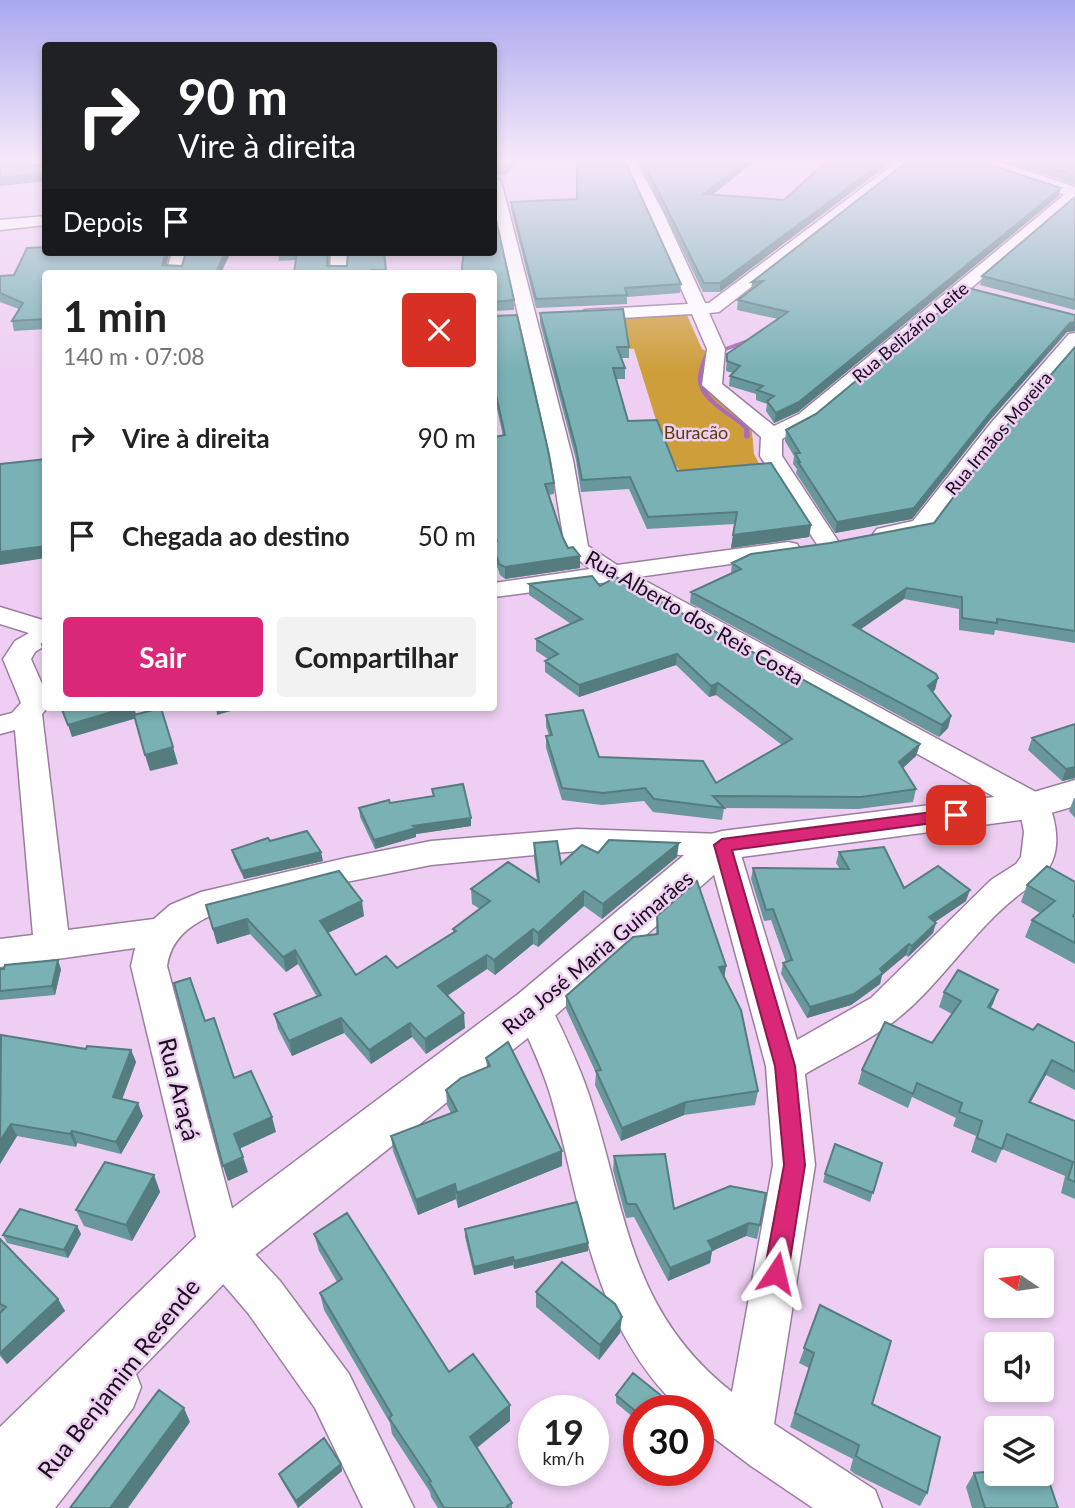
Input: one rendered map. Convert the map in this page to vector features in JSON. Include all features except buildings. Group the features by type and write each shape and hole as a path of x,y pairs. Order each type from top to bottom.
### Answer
{"street":[{"name":"Rua Alberto dos Reis Costa","path":"509,231 534,317 577,550 613,574 1034,805"},
{"path":"497,590 828,544 771,456 772,436 760,422 730,403 712,385 715,354 700,311 662,231"},
{"path":"568,316 700,311 713,308 814,231"},
{"name":"Rua Belizário Leite","path":"772,436 806,418 1030,231"},
{"path":"963,288 988,295"},
{"path":"505,318 534,317"},
{"name":"Rua Irmãos Moreira","path":"828,544 921,527 998,427 1075,338"},
{"path":"0,614 42,630"},
{"path":"42,635 27,645 18,656 18,663 36,704 14,720 52,946"},
{"path":"0,953 163,930 182,914 201,905 346,870 431,853 577,840 722,845 1034,805 1075,793"},
{"path":"785,1066 884,1009 1003,889 1028,872 1037,859 1039,848 1040,832 1034,805"},
{"path":"722,845 785,1066 794,1165 748,1435"},
{"name":"Rua José Maria Guimarães","path":"221,1249 533,1008 722,845"},
{"name":"Rua Araçá","path":"163,930 152,949 149,965 221,1249"},
{"path":"533,1008 569,1094 617,1269 642,1325 668,1362 748,1435 857,1508"},
{"path":"0,1470 221,1249 264,1297 332,1391 389,1508"},
{"name":"Rua Benjamim Resende","path":"16,1508 221,1249"}],"green space":[{"name":"Buracão","path":"687,315 702,349 707,352 706,384 726,406 751,422 754,454 763,471 685,478 677,467 625,449 657,423 634,349 584,347 541,320"}],"waterway":[{"path":"747,437 747,429 708,397 701,385 701,378 706,356 756,338"}],"route":[{"path":"776,1273 794,1165 785,1066 722,845 956,815"}]}
